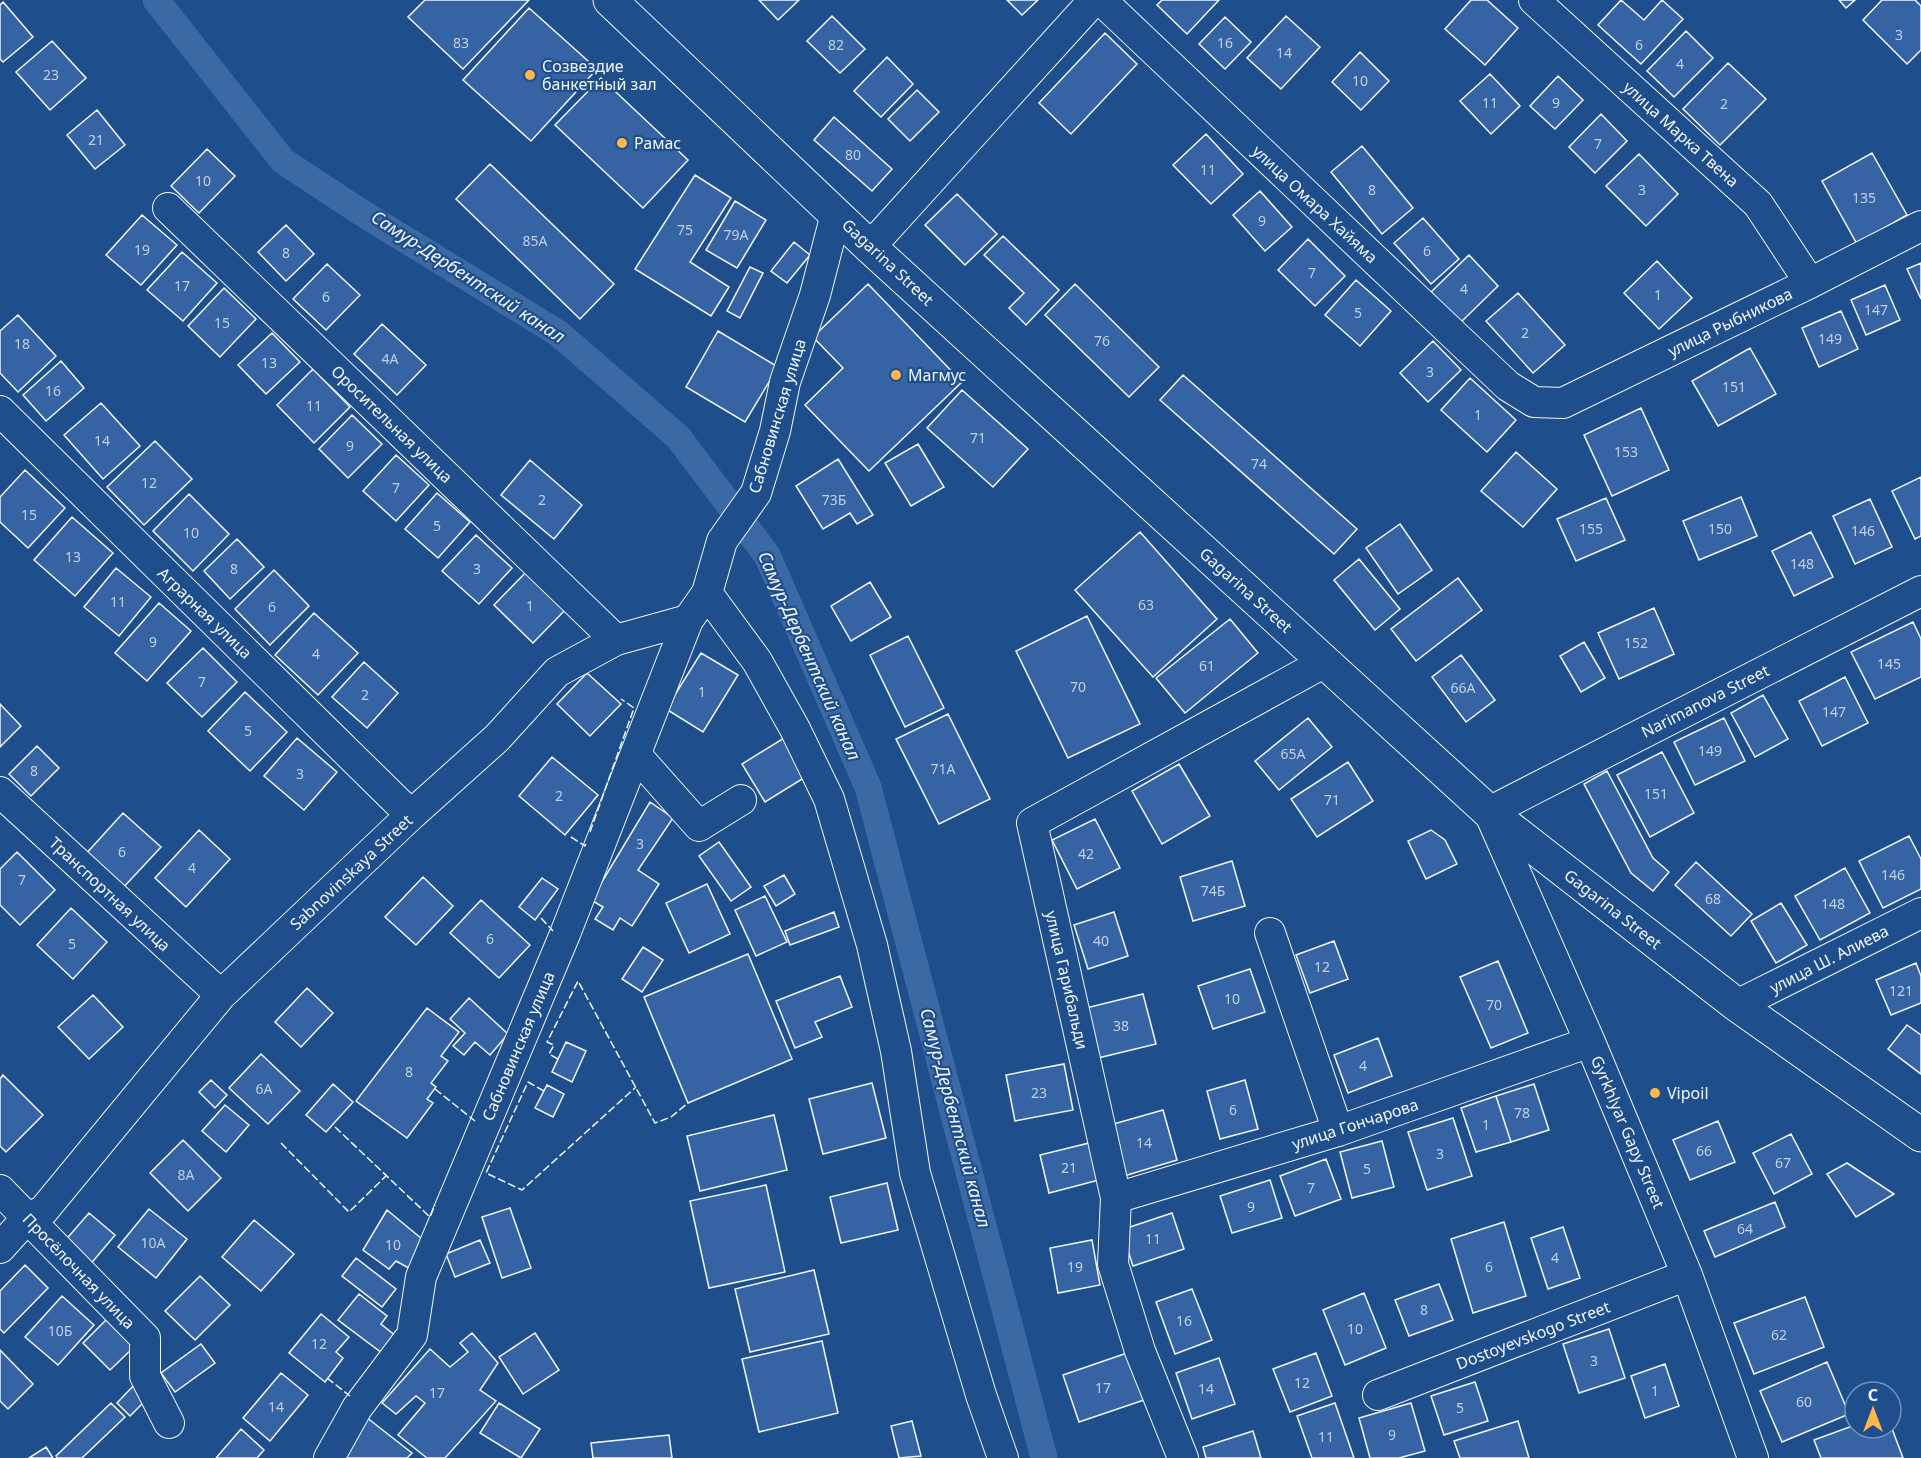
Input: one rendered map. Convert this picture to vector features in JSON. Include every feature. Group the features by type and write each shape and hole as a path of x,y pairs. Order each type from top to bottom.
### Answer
{"main road":[{"name":"Gagarina Street","path":"610,0 649,40 870,247 1489,812 1737,1005 1921,1135"}],"street":[{"path":"870,247 1094,0"},
{"name":"улица Омара Хайяма","path":"1101,0 1508,386 1534,402"},
{"name":"улица Марка Твена","path":"1534,0 1758,204 1810,283"},
{"name":"Оросительная улица","path":"168,207 616,640"},
{"name":"Сабновинская улица","path":"707,593 722,541 756,493 775,432 785,382 815,295 837,214"},
{"name":"улица Рыбникова","path":"1534,402 1563,403 1810,283 1921,226"},
{"name":"Аграрная улица","path":"0,411 411,815"},
{"name":"Narimanova Street","path":"1489,812 1921,591"},
{"path":"688,620 707,593 757,661 795,729 829,799 872,945 896,1051 915,1173 981,1395 1003,1458"},
{"name":"Сабновинская улица","path":"329,1458 357,1408 412,1335 421,1277 560,945 688,620"},
{"name":"Sabnovinskaya Street","path":"0,1248 27,1218 43,1211 220,995 496,738 556,672 616,640 688,620"},
{"name":"улица Гарибальди","path":"1183,1458 1140,1351 1113,1264 1116,1198 1032,823 1325,662"},
{"path":"636,755 699,826 741,800"},
{"name":"Транспортная улица","path":"0,792 220,995"},
{"name":"Gyrkhlyar Gapy Street","path":"1489,812 1590,1042 1688,1275 1753,1458"},
{"name":"улица Ш. Алиева","path":"1737,1005 1921,913"},
{"path":"1270,933 1338,1131"},
{"name":"улица Гончарова","path":"1116,1198 1338,1131 1590,1042"},
{"name":"Просёлочная улица","path":"0,1190 145,1338 145,1376 169,1423"},
{"name":"Dostoyevskogo Street","path":"1378,1395 1688,1275"}],"building":[{"path":"425,0 529,0 463,69 408,17"},
{"path":"759,0 799,0 778,20"},
{"path":"1007,0 1038,0 1022,15"},
{"path":"1162,0 1219,0 1187,34 1157,5"},
{"path":"1471,0 1487,0 1518,28 1485,65 1445,29"},
{"path":"1621,0 1644,20 1662,0 1683,19 1641,64 1598,25"},
{"path":"1839,0 1855,0 1846,8"},
{"path":"1882,0 1915,0 1921,6 1921,50 1907,64 1863,20"},
{"path":"3,2 33,37 3,62 0,59 0,5"},
{"name":"Созвездие банкетный зал","path":"529,8 597,69 531,141 463,80"},
{"path":"832,16 865,49 840,73 807,41"},
{"path":"1286,16 1320,47 1281,89 1247,58"},
{"path":"1225,17 1251,42 1225,69 1199,44"},
{"path":"1686,31 1713,58 1674,97 1647,71"},
{"path":"1105,33 1137,64 1071,134 1039,103"},
{"path":"52,41 86,78 50,110 16,72"},
{"path":"1360,52 1389,81 1361,110 1332,82"},
{"path":"887,57 913,84 881,117 854,91"},
{"path":"1728,63 1766,99 1720,145 1683,109"},
{"path":"1490,74 1520,106 1491,134 1460,101"},
{"path":"1558,76 1583,100 1555,129 1530,106"},
{"name":"Рамас","path":"601,78 688,160 643,208 555,125"},
{"path":"917,90 939,112 910,141 888,119"},
{"path":"97,110 125,145 95,169 67,135"},
{"path":"1601,114 1627,141 1595,173 1569,147"},
{"path":"834,117 892,169 872,191 814,140"},
{"path":"1206,134 1243,174 1211,204 1173,165"},
{"path":"1362,146 1413,208 1382,234 1331,172"},
{"path":"207,149 235,176 199,213 171,186"},
{"path":"1872,153 1907,215 1857,244 1822,181"},
{"path":"1639,154 1678,194 1646,226 1606,186"},
{"path":"490,164 614,284 580,319 456,199"},
{"path":"695,175 731,198 690,262 729,287 711,316 635,269"},
{"path":"1260,191 1292,227 1265,251 1233,215"},
{"path":"957,194 997,234 965,265 925,225"},
{"path":"735,201 766,220 737,268 706,250"},
{"path":"142,215 177,245 141,285 106,255"},
{"path":"1423,218 1459,259 1431,284 1394,243"},
{"path":"286,225 314,254 286,281 258,252"},
{"path":"1003,236 1059,290 1026,325 1009,308 1024,293 984,255"},
{"path":"1308,239 1345,276 1315,306 1278,270"},
{"path":"794,242 810,255 787,283 771,271"},
{"path":"182,252 217,283 183,321 147,290"},
{"path":"1469,255 1498,286 1460,323 1431,292"},
{"path":"1657,261 1692,298 1659,329 1624,293"},
{"path":"1921,263 1921,299 1907,269"},
{"path":"327,264 360,295 326,330 293,299"},
{"path":"750,267 763,273 740,318 727,311"},
{"path":"1356,280 1391,311 1360,346 1325,315"},
{"name":"Магмус","path":"868,284 962,382 869,471 805,405 843,368 813,337"},
{"path":"1075,284 1159,367 1129,397 1045,315"},
{"path":"1885,285 1900,320 1866,335 1851,300"},
{"path":"224,288 256,319 220,357 188,326"},
{"path":"1518,293 1565,345 1533,373 1486,321"},
{"path":"1841,311 1858,349 1819,367 1802,328"},
{"path":"18,315 56,356 18,392 0,373 0,331"},
{"path":"382,324 426,365 397,395 354,354"},
{"path":"718,331 778,367 745,422 686,387"},
{"path":"272,333 300,362 266,394 238,365"},
{"path":"1433,341 1461,370 1428,402 1400,373"},
{"path":"1750,348 1776,394 1718,426 1692,381"},
{"path":"61,361 84,388 46,421 23,395"},
{"path":"313,369 350,407 314,443 277,405"},
{"path":"1183,375 1357,529 1334,554 1160,400"},
{"path":"1470,378 1516,420 1487,452 1441,410"},
{"path":"962,390 1028,449 993,487 927,428"},
{"path":"101,403 140,446 103,479 64,435"},
{"path":"1641,408 1669,470 1612,496 1584,435"},
{"path":"352,415 382,444 348,478 319,449"},
{"path":"155,441 192,479 144,525 107,487"},
{"path":"918,444 944,487 911,506 885,463"},
{"path":"1516,452 1557,489 1523,527 1481,491"},
{"path":"396,455 429,485 396,521 363,491"},
{"path":"838,459 873,515 857,524 850,513 823,529 796,486"},
{"path":"530,460 582,505 554,539 501,495"},
{"path":"25,470 65,508 28,548 0,522 0,497"},
{"path":"1921,477 1921,536 1915,539 1892,491"},
{"path":"437,493 470,522 438,558 405,529"},
{"path":"189,494 229,534 193,571 153,531"},
{"path":"1741,497 1757,536 1699,560 1683,521"},
{"path":"1606,498 1625,540 1576,561 1557,519"},
{"path":"1870,499 1892,547 1855,564 1833,516"},
{"path":"72,517 113,553 75,596 34,560"},
{"path":"1400,524 1432,570 1398,594 1366,548"},
{"path":"1140,532 1217,619 1153,677 1075,590"},
{"path":"1811,532 1833,577 1794,596 1772,551"},
{"path":"476,535 512,568 479,604 442,571"},
{"path":"237,539 264,567 230,599 204,571"},
{"path":"1359,559 1400,609 1375,630 1334,580"},
{"path":"116,568 151,597 119,636 84,607"},
{"path":"274,570 309,606 270,645 235,609"},
{"path":"528,570 567,608 533,643 494,605"},
{"path":"1458,578 1482,610 1416,661 1391,629"},
{"path":"870,582 891,617 851,641 831,606"},
{"path":"159,603 191,631 147,681 115,653"},
{"path":"1654,608 1674,654 1619,679 1598,633"},
{"path":"314,613 358,653 318,695 275,655"},
{"path":"1087,616 1140,724 1068,758 1016,651"},
{"path":"1230,619 1258,653 1185,713 1156,678"},
{"path":"1913,622 1921,639 1921,677 1875,699 1851,652"},
{"path":"908,636 944,708 905,727 870,655"},
{"path":"1584,642 1605,678 1581,692 1560,656"},
{"path":"203,648 237,682 202,717 167,683"},
{"path":"701,653 738,675 703,732 666,709"},
{"path":"1461,655 1495,700 1466,722 1432,677"},
{"path":"364,662 398,693 367,728 332,697"},
{"path":"587,673 621,704 590,736 557,704"},
{"path":"1845,677 1868,723 1822,746 1799,701"},
{"path":"245,692 287,732 250,771 208,731"},
{"path":"1763,695 1788,739 1755,757 1731,713"},
{"path":"0,704 21,726 0,747"},
{"path":"948,714 990,799 939,824 896,739"},
{"path":"1308,718 1332,747 1279,790 1255,761"},
{"path":"1724,718 1745,761 1695,785 1674,742"},
{"path":"297,738 337,772 304,810 264,776"},
{"path":"784,738 807,776 765,802 742,764"},
{"path":"37,746 59,768 31,796 9,774"},
{"path":"1662,752 1694,813 1650,837 1617,775"},
{"path":"552,757 598,795 565,835 519,796"},
{"path":"1348,762 1373,801 1317,837 1291,799"},
{"path":"1179,764 1210,816 1162,844 1132,791"},
{"path":"1607,771 1653,858 1669,872 1653,891 1631,873 1584,784"},
{"path":"650,802 673,818 638,870 659,884 632,926 620,918 613,930 595,919 603,907 591,900"},
{"path":"123,813 161,847 121,890 84,856"},
{"path":"1095,819 1120,868 1077,889 1052,840"},
{"path":"199,830 230,859 186,907 155,878"},
{"path":"1431,830 1445,840 1457,864 1426,879 1408,841"},
{"path":"1909,836 1921,859 1921,889 1883,908 1859,861"},
{"path":"719,842 751,887 731,901 699,856"},
{"path":"17,852 55,890 20,925 0,905 0,869"},
{"path":"1232,861 1245,906 1193,921 1180,877"},
{"path":"1696,862 1752,914 1731,936 1675,885"},
{"path":"1845,868 1870,913 1820,940 1795,896"},
{"path":"784,875 795,894 776,906 764,886"},
{"path":"423,877 453,906 416,945 385,917"},
{"path":"542,878 558,889 535,920 519,907"},
{"path":"707,884 730,934 689,953 666,903"},
{"path":"765,896 787,942 756,956 735,910"},
{"path":"481,900 530,945 499,978 450,933"},
{"path":"1781,903 1807,945 1776,963 1751,921"},
{"path":"71,908 107,942 73,979 37,945"},
{"path":"834,912 839,927 790,945 785,931"},
{"path":"1114,912 1128,956 1088,969 1074,925"},
{"path":"1334,941 1348,979 1310,993 1296,955"},
{"path":"643,947 663,960 642,992 622,979"},
{"path":"748,954 792,1059 688,1103 644,997"},
{"path":"1498,961 1528,1033 1491,1048 1460,977"},
{"path":"1916,963 1921,976 1921,1003 1891,1015 1876,980"},
{"path":"1250,969 1265,1012 1213,1029 1198,986"},
{"path":"840,976 852,1007 815,1022 822,1037 795,1048 776,1001"},
{"path":"307,988 333,1013 301,1047 275,1022"},
{"path":"1143,994 1156,1044 1098,1058 1086,1008"},
{"path":"93,995 123,1027 89,1059 58,1027"},
{"path":"469,998 508,1034 490,1055 475,1042 464,1055 453,1046 465,1033 450,1019"},
{"path":"427,1008 459,1032 441,1056 448,1061 431,1083 436,1087 427,1099 433,1103 407,1138 356,1101"},
{"path":"1907,1025 1921,1035 1921,1074 1888,1049"},
{"path":"1378,1038 1392,1076 1348,1093 1334,1055"},
{"path":"566,1042 586,1051 572,1082 552,1072"},
{"path":"261,1054 300,1091 268,1124 229,1088"},
{"path":"1064,1064 1073,1110 1015,1121 1006,1075"},
{"path":"3,1075 43,1115 6,1152 0,1146 0,1079"},
{"path":"211,1080 227,1095 215,1108 199,1092"},
{"path":"1245,1080 1258,1129 1220,1139 1207,1091"},
{"path":"872,1083 886,1138 823,1154 809,1099"},
{"path":"333,1084 353,1102 326,1132 306,1115"},
{"path":"1534,1084 1549,1130 1511,1142 1496,1096"},
{"path":"547,1085 564,1094 553,1117 535,1108"},
{"path":"1496,1096 1511,1142 1476,1152 1461,1108"},
{"path":"225,1105 249,1125 226,1152 202,1131"},
{"path":"1163,1110 1177,1160 1124,1176 1110,1125"},
{"path":"774,1115 787,1170 700,1191 687,1136"},
{"path":"1453,1118 1472,1176 1427,1190 1408,1132"},
{"path":"1718,1121 1735,1162 1690,1180 1673,1140"},
{"path":"1791,1134 1812,1174 1774,1194 1753,1153"},
{"path":"183,1140 221,1178 188,1211 150,1173"},
{"path":"1382,1141 1394,1187 1352,1198 1340,1152"},
{"path":"1089,1143 1099,1180 1049,1193 1040,1155"},
{"path":"1326,1159 1341,1199 1295,1216 1280,1176"},
{"path":"1847,1163 1894,1194 1856,1217 1827,1174"},
{"path":"1270,1180 1282,1218 1232,1233 1220,1196"},
{"path":"887,1183 898,1230 841,1243 830,1197"},
{"path":"766,1185 785,1272 709,1288 690,1201"},
{"path":"1775,1202 1785,1227 1715,1257 1704,1231"},
{"path":"510,1208 531,1268 502,1278 482,1217"},
{"path":"149,1209 187,1239 156,1278 118,1247"},
{"path":"387,1210 422,1239 414,1271 396,1261 389,1269 363,1250"},
{"path":"89,1213 115,1235 89,1266 63,1243"},
{"path":"1172,1213 1184,1249 1133,1266 1121,1230"},
{"path":"254,1220 294,1254 261,1291 222,1257"},
{"path":"1504,1222 1526,1296 1473,1313 1451,1239"},
{"path":"1563,1227 1580,1278 1548,1289 1531,1238"},
{"path":"480,1240 490,1263 455,1277 446,1254"},
{"path":"1092,1240 1100,1285 1058,1293 1050,1248"},
{"path":"356,1258 396,1289 382,1307 342,1276"},
{"path":"25,1265 48,1288 4,1333 0,1329 0,1291"},
{"path":"814,1270 829,1334 750,1352 735,1289"},
{"path":"200,1276 230,1305 195,1340 165,1311"},
{"path":"1439,1284 1453,1320 1409,1336 1395,1300"},
{"path":"1192,1289 1212,1340 1175,1354 1156,1302"},
{"path":"1364,1293 1386,1348 1345,1365 1323,1310"},
{"path":"359,1294 387,1316 381,1324 396,1336 382,1353 338,1320"},
{"path":"62,1296 94,1325 58,1365 25,1337"},
{"path":"1805,1297 1824,1347 1754,1374 1734,1323"},
{"path":"321,1314 349,1337 336,1352 343,1358 325,1382 289,1353"},
{"path":"107,1319 135,1346 110,1370 83,1343"},
{"path":"1609,1329 1625,1378 1579,1393 1563,1344"},
{"path":"472,1333 498,1363 480,1390 496,1401 445,1458 427,1458 398,1435 425,1403 416,1396 396,1414 382,1403 430,1349 450,1367 468,1352 460,1343"},
{"path":"535,1333 559,1370 523,1394 499,1357"},
{"path":"822,1341 838,1413 759,1432 742,1359"},
{"path":"201,1344 215,1363 175,1392 161,1373"},
{"path":"0,1350 33,1384 8,1409 0,1401"},
{"path":"1127,1353 1144,1400 1079,1422 1063,1375"},
{"path":"1316,1353 1332,1396 1290,1412 1273,1369"},
{"path":"1219,1358 1235,1404 1192,1419 1176,1373"},
{"path":"1827,1362 1843,1400 1843,1417 1782,1442 1760,1391"},
{"path":"1665,1364 1679,1406 1645,1418 1631,1376"},
{"path":"281,1373 308,1395 270,1441 243,1418"},
{"path":"1475,1382 1488,1421 1444,1435 1431,1396"},
{"path":"133,1386 146,1400 130,1416 117,1403"},
{"path":"111,1403 125,1417 82,1458 57,1458 56,1456"},
{"path":"499,1403 540,1429 521,1458 480,1433"},
{"path":"1335,1403 1354,1458 1312,1458 1297,1416"},
{"path":"1411,1403 1425,1451 1399,1458 1370,1458 1359,1418"},
{"path":"366,1417 412,1453 407,1458 342,1458"},
{"path":"912,1421 921,1456 899,1458 891,1426"},
{"path":"1518,1421 1529,1458 1460,1458 1454,1441"},
{"path":"241,1429 264,1450 257,1458 216,1458"},
{"path":"1843,1429 1843,1440 1896,1440 1903,1458 1821,1458 1814,1440"},
{"path":"1253,1431 1261,1458 1206,1458 1203,1447"},
{"path":"669,1435 672,1458 593,1458 591,1443"},
{"path":"46,1447 53,1458 29,1458"}],"waterway":[{"name":"Самур-Дербентский канал","path":"156,0 283,161 362,213 558,333 678,437 767,555 868,787 1044,1458"}],"fence":[{"path":"590,832 634,708 621,699"},
{"path":"571,837 585,846 586,843"},
{"path":"541,918 553,931"},
{"path":"558,1059 549,1054 554,1045 547,1042 578,981 655,1123 671,1117 688,1103"},
{"path":"544,1091 528,1082 486,1173 522,1190 636,1087"},
{"path":"435,1089 475,1121"},
{"path":"335,1127 430,1217 435,1205"},
{"path":"281,1143 349,1212 386,1176"},
{"path":"327,1378 350,1396"}],"place":[{"name":"Созвездие банкетный зал","path":"530,75"},
{"name":"Рамас","path":"622,143"},
{"name":"Магмус","path":"896,375"},
{"name":"Vipoil","path":"1655,1093"}]}
